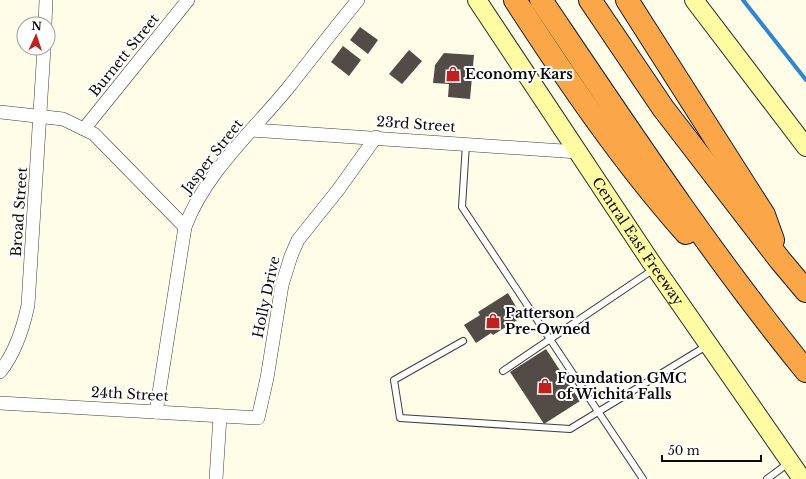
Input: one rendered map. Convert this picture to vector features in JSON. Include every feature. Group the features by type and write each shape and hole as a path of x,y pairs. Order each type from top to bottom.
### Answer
{"highway":[{"path":"501,0 563,74"},
{"path":"514,0 563,74 658,202 764,320 806,371"},
{"path":"541,0 639,146 764,320"},
{"path":"590,0 663,108 780,260 806,291"},
{"path":"627,0 764,215 780,260"}],"main road":[{"name":"Central East Freeway","path":"477,0 656,268 802,479"},
{"path":"694,0 806,147"}],"street":[{"path":"45,16 46,0"},
{"name":"Burnett Street","path":"84,129 188,0"},
{"name":"Jasper Street","path":"156,412 185,227 195,202 358,0"},
{"name":"Broad Street","path":"0,372 13,352 28,305 44,56"},
{"path":"0,112 63,119 94,134 185,227"},
{"name":"23rd Street","path":"252,130 376,137 578,152"},
{"name":"Holly Drive","path":"258,418 267,378 282,285 291,256 298,240 338,190 376,137"},
{"name":"24th Street","path":"0,403 258,418"},
{"path":"216,479 220,416"}],"lane":[{"path":"466,144 462,207 643,479"},
{"path":"503,371 656,268"},
{"path":"463,341 394,380 400,418 570,429 708,344"},
{"path":"766,479 790,462"}],"building":[{"path":"360,27 378,40 368,54 350,40"},
{"path":"343,46 361,60 349,76 331,62"},
{"path":"409,50 422,61 402,84 389,74"},
{"name":"Economy Kars","path":"444,53 474,55 470,99 448,97 449,84 433,83 435,65"},
{"name":"Patterson Pre-Owned","path":"508,293 522,317 493,335 491,333 476,343 464,325 480,315 478,312"},
{"name":"Foundation GMC of Wichita Falls","path":"546,349 580,401 544,424 510,372"}],"waterway":[{"path":"743,0 806,80"}],"place":[{"name":"Economy Kars","path":"453,74"},
{"name":"Patterson Pre-Owned","path":"493,321"},
{"name":"Foundation GMC of Wichita Falls","path":"545,386"}]}
